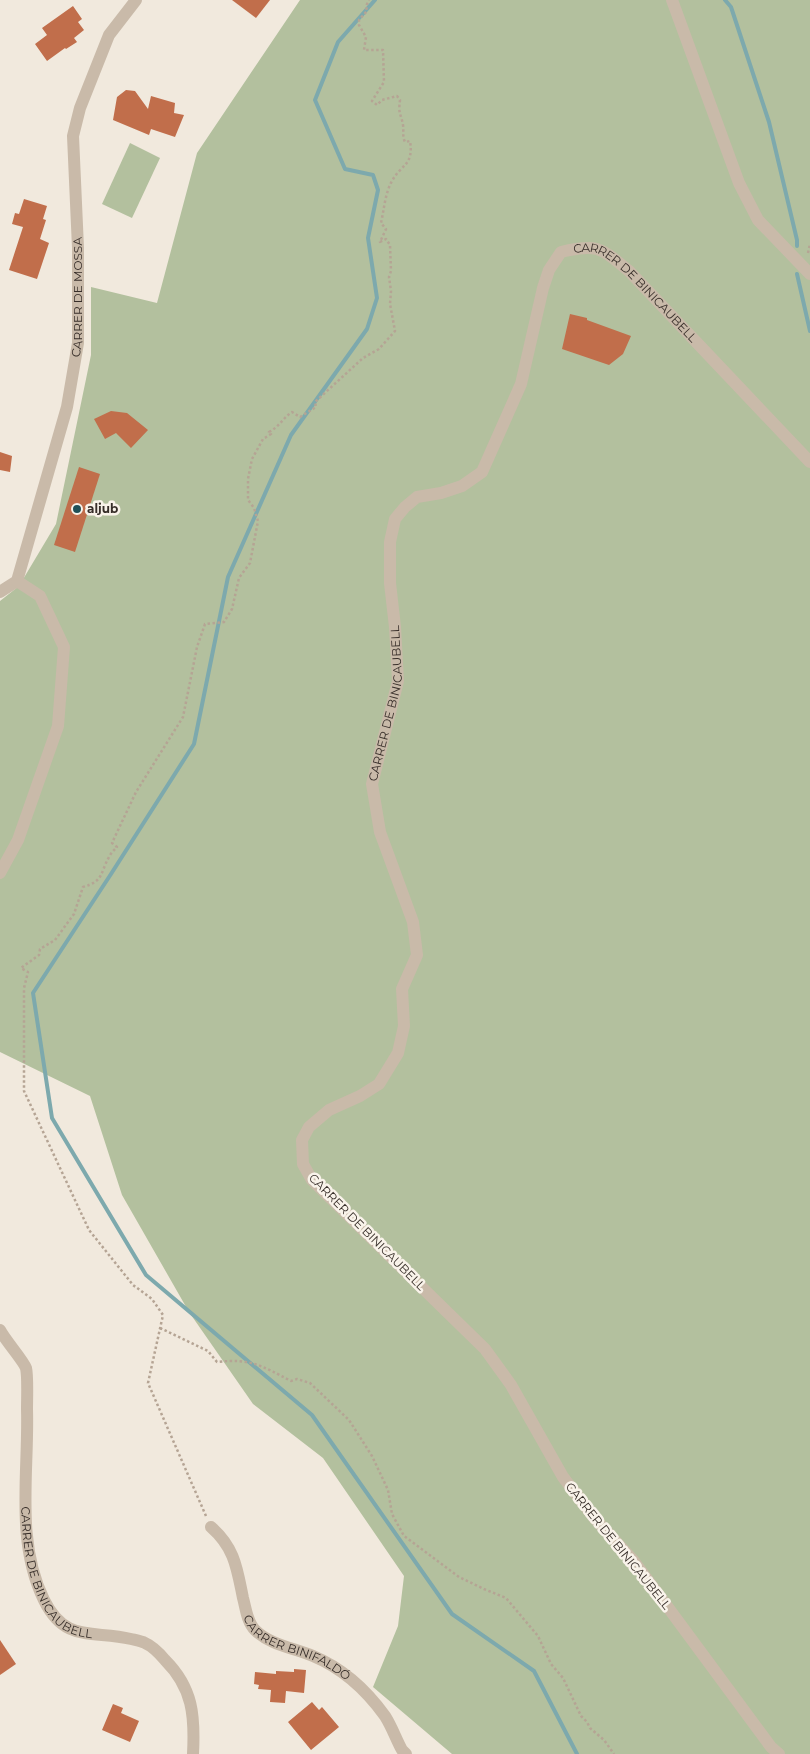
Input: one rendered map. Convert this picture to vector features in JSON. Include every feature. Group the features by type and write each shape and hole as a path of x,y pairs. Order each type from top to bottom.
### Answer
{"street":[{"name":"CARRER DE MOSSA","path":"17,581 67,407 78,343 78,248 73,136 80,108 110,35 136,0"},
{"path":"672,0 739,183 758,220 810,274"},
{"name":"CARRER DE BINICAUBELL","path":"774,1752 633,1560 596,1520 563,1477 512,1385 484,1349 312,1180 302,1164 302,1140 309,1127 329,1110 360,1096 379,1084 398,1052 404,1026 402,989 417,955 413,922 380,832 372,784 398,680 390,583 390,542 395,519 417,497 462,486 482,472 521,384 543,288 549,270 561,252 584,246 604,250 635,278 810,462"},
{"path":"0,592 17,581 40,596 64,647 58,726 18,840 0,873"},
{"name":"CARRER DE BINICAUBELL","path":"0,1330 26,1367 26,1530 35,1577 44,1600 56,1618 69,1630 85,1634 106,1634 145,1643 177,1672 189,1694 193,1712 192,1754"},
{"name":"CARRER BINIFALDÓ","path":"211,1527 224,1539 231,1551 247,1614 254,1629 268,1640 315,1656 343,1672 362,1688 385,1717 402,1750 406,1754"}],"path":[{"path":"211,1527 148,1383 163,1315 152,1299 133,1285 89,1230 24,1091 24,988 28,972 21,968 40,955 40,949 56,940 74,914 83,887 94,884 102,875 109,856 117,847 112,843 136,792 183,717 197,647 205,624 224,622 232,609 239,578 250,563 258,521 254,508 248,500 248,479 252,459 263,438 271,434 269,432 278,427 286,416 292,412 300,417 316,406 315,402 363,358 379,349 395,331 390,304 391,290 389,277 392,271 390,245 386,239 380,242 386,229 381,223 392,181 409,162 412,150 410,141 405,142 403,138 403,126 398,112 400,100 397,96 382,100 377,105 372,101 384,82 383,50 364,50 366,37 359,26 359,20 367,12 366,6 369,0"},
{"path":"160,1328 208,1351 217,1362 232,1360 257,1364 290,1381 297,1379 310,1383 322,1393 349,1420 372,1456 388,1490 392,1514 404,1536 459,1577 506,1598 538,1636 551,1664 563,1678 581,1716 590,1728 604,1740 614,1754"}],"green space":[{"path":"300,0 810,0 810,1754 452,1754 373,1687 398,1626 404,1576 323,1458 253,1404 189,1312 122,1195 90,1096 0,1052 0,601 19,586 56,524 91,355 91,287 157,303 197,153"},
{"path":"130,143 160,158 132,218 102,204"}],"building":[{"path":"232,0 270,0 256,18"},
{"path":"73,6 82,19 78,22 84,30 74,38 77,42 47,61 35,44 47,35 42,28"},
{"path":"126,90 135,91 148,109 151,96 175,103 174,113 184,115 175,137 151,129 149,135 113,120 117,97"},
{"path":"24,199 47,206 43,219 46,220 40,239 49,243 37,279 9,270 23,227 12,224 15,213 19,214"},
{"path":"570,314 587,318 587,320 631,336 623,354 609,365 562,349"},
{"path":"111,411 127,413 148,430 131,448 116,433 105,439 94,419"},
{"path":"0,452 12,456 10,472 0,470"},
{"name":"aljub","path":"79,467 100,474 75,552 54,545"},
{"path":"0,1640 16,1664 0,1675"},
{"path":"294,1669 306,1670 304,1693 286,1691 285,1703 270,1702 271,1690 258,1689 259,1685 254,1684 255,1672 276,1674 276,1671 294,1672"},
{"path":"312,1702 319,1710 322,1707 339,1727 311,1750 288,1722"},
{"path":"113,1704 123,1708 121,1713 139,1721 130,1742 102,1730"}],"waterway":[{"path":"375,0 338,42 315,100 345,169 373,175 378,190 368,238 377,298 367,329 291,435 228,577 194,744 33,993 52,1118 146,1275 312,1415 452,1614 534,1671 577,1754"},
{"path":"725,0 731,7 769,122 797,246"},
{"path":"797,274 810,331"}],"place":[{"name":"aljub","path":"77,509"}]}
